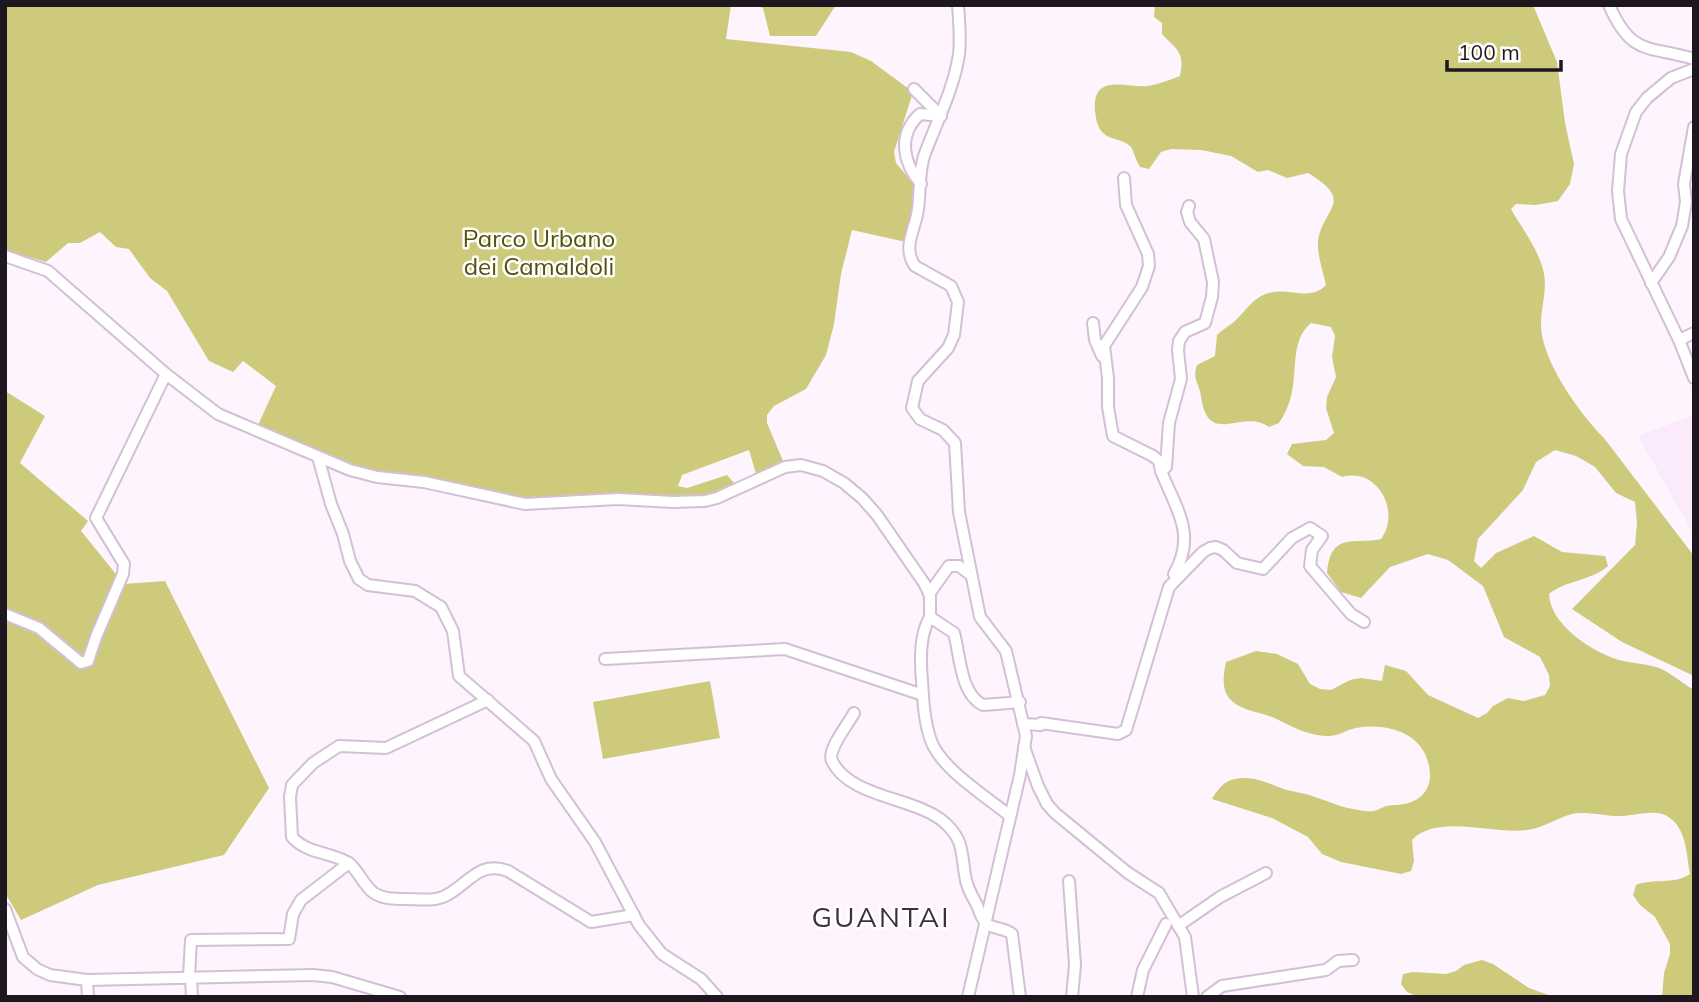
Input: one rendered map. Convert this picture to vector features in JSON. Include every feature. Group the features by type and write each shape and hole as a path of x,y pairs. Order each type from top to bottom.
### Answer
{"street":[{"path":"958,5 959,53 941,116 924,157 909,252 915,266 951,286 958,302 954,335 948,348 918,381 912,408 920,419 943,430 955,443 959,512 980,617 1006,651 1027,736 968,997"},
{"path":"1609,5 1627,38 1659,52 1693,62"},
{"path":"1693,62 1647,98 1636,112 1621,154 1618,191 1621,219 1679,340 1694,378"},
{"path":"914,89 941,116"},
{"path":"921,184 911,173 907,163 905,143 908,129 920,114 941,116"},
{"path":"1651,283 1669,257 1682,226 1686,202 1684,184 1694,127"},
{"path":"1023,724 1041,723 1118,734 1126,730 1186,536 1159,461 1114,436 1108,407 1104,346 1142,287 1149,266 1148,254 1126,205 1124,178"},
{"path":"1161,471 1166,467 1169,423 1181,379 1179,341 1185,332 1205,323 1212,297 1213,282 1203,239 1190,222 1189,206"},
{"path":"5,256 48,271 218,414 363,474 424,482 524,504 618,499 705,501 785,467 801,466 834,477 862,498 899,546 929,594 930,617 925,628 920,663 930,740 943,760 1010,816"},
{"path":"1093,323 1095,340 1105,362"},
{"path":"1679,340 1694,333"},
{"path":"5,614 39,628 81,663 88,661 123,574 124,564 96,518 166,373"},
{"path":"318,457 350,561 359,579 368,585 415,592 441,607 453,631 459,676 534,741 551,779 595,842 634,915 662,954 701,979 717,997"},
{"path":"1169,587 1210,548 1223,550 1237,563 1263,569 1292,538 1310,527 1322,536 1312,550 1310,566 1351,614 1364,622"},
{"path":"929,594 949,566 959,566 971,575"},
{"path":"930,617 954,633 962,674 978,703 990,705 1020,702"},
{"path":"605,659 785,649 923,695"},
{"path":"488,700 386,748 339,746 313,763 292,785 292,837 298,844 349,863 368,887 384,898 435,900 447,895 480,870 494,867 508,871 591,922 634,915"},
{"path":"854,713 832,748 832,761 855,783 918,808 949,827 962,846 968,886 986,923 1012,934 1020,997"},
{"path":"1025,751 1047,804 1055,813 1118,865 1159,893 1185,937 1193,997"},
{"path":"192,997 191,940 289,939 293,914 301,900 349,863"},
{"path":"1178,926 1220,897 1266,873"},
{"path":"1069,881 1075,965 1072,997"},
{"path":"5,909 23,957 37,969 50,975 87,980 332,977 400,997"},
{"path":"1137,997 1143,970 1166,924"},
{"path":"1207,997 1222,986 1326,970 1338,961 1353,960"},
{"path":"87,980 88,997"}],"shaded area":[{"path":"1694,415 1694,535 1638,436"}],"green space":[{"name":"Parco Urbano dei Camaldoli","path":"5,5 731,5 726,39 851,52 871,61 913,92 894,152 896,163 917,188 906,242 852,230 826,355 806,389 774,406 767,415 767,423 783,461 756,474 749,450 682,475 678,486 687,488 727,475 735,484 721,493 707,497 528,500 353,466 258,425 276,386 243,361 233,372 209,361 167,291 150,278 129,249 116,247 100,232 80,243 68,243 46,262 5,250"},
{"path":"755,5 836,5 816,36 770,36 763,8"},
{"path":"1155,5 1533,5 1557,62 1565,123 1574,164 1570,184 1558,201 1536,205 1516,204 1511,209 1542,266 1545,288 1541,325 1547,354 1555,370 1584,415 1694,556 1694,676 1622,642 1572,609 1635,545 1637,523 1635,502 1616,493 1595,467 1576,456 1555,450 1536,462 1523,490 1478,539 1474,561 1481,568 1496,553 1534,536 1562,552 1605,556 1608,566 1601,571 1549,594 1556,615 1572,634 1603,654 1661,669 1694,690 1694,997 1662,997 1670,944 1655,917 1640,905 1633,895 1636,885 1677,879 1690,874 1682,834 1674,821 1667,816 1649,813 1615,816 1577,813 1526,830 1451,826 1436,828 1423,832 1412,840 1414,861 1411,871 1401,874 1341,862 1322,854 1308,837 1272,818 1212,799 1228,782 1249,778 1343,807 1372,811 1413,801 1423,794 1429,783 1428,761 1423,750 1405,734 1382,727 1369,727 1334,735 1318,735 1304,732 1234,703 1225,689 1226,662 1256,651 1277,654 1298,664 1310,684 1320,689 1331,690 1350,680 1361,678 1382,681 1385,665 1406,671 1428,695 1478,718 1508,698 1524,701 1545,695 1550,686 1549,675 1540,657 1504,637 1483,586 1448,560 1428,554 1390,567 1361,598 1341,592 1327,573 1329,560 1338,545 1381,539 1387,528 1388,517 1382,494 1366,479 1342,477 1324,467 1303,466 1287,454 1292,444 1326,440 1334,433 1326,408 1327,397 1336,377 1332,357 1335,336 1331,327 1311,323 1300,338 1291,396 1279,423 1269,427 1248,421 1218,424 1205,412 1196,370 1197,365 1215,356 1217,335 1263,295 1277,292 1313,293 1326,285 1318,241 1334,198 1331,191 1308,173 1287,178 1268,170 1258,172 1231,156 1201,150 1171,149 1161,152 1149,169 1140,167 1131,147 1102,132 1095,111 1099,91 1105,86 1148,86 1180,76 1180,56 1162,34 1162,23 1154,17"},
{"path":"5,391 45,416 20,463 88,521 81,531 124,584 165,581 269,788 224,855 98,885 21,920 5,893"},
{"path":"710,681 720,738 603,759 593,702"},
{"path":"1482,960 1493,964 1529,988 1554,997 1418,997 1407,992 1401,984 1403,974 1446,974"}],"district":[{"name":"GUANTAI","path":"881,916"}]}
